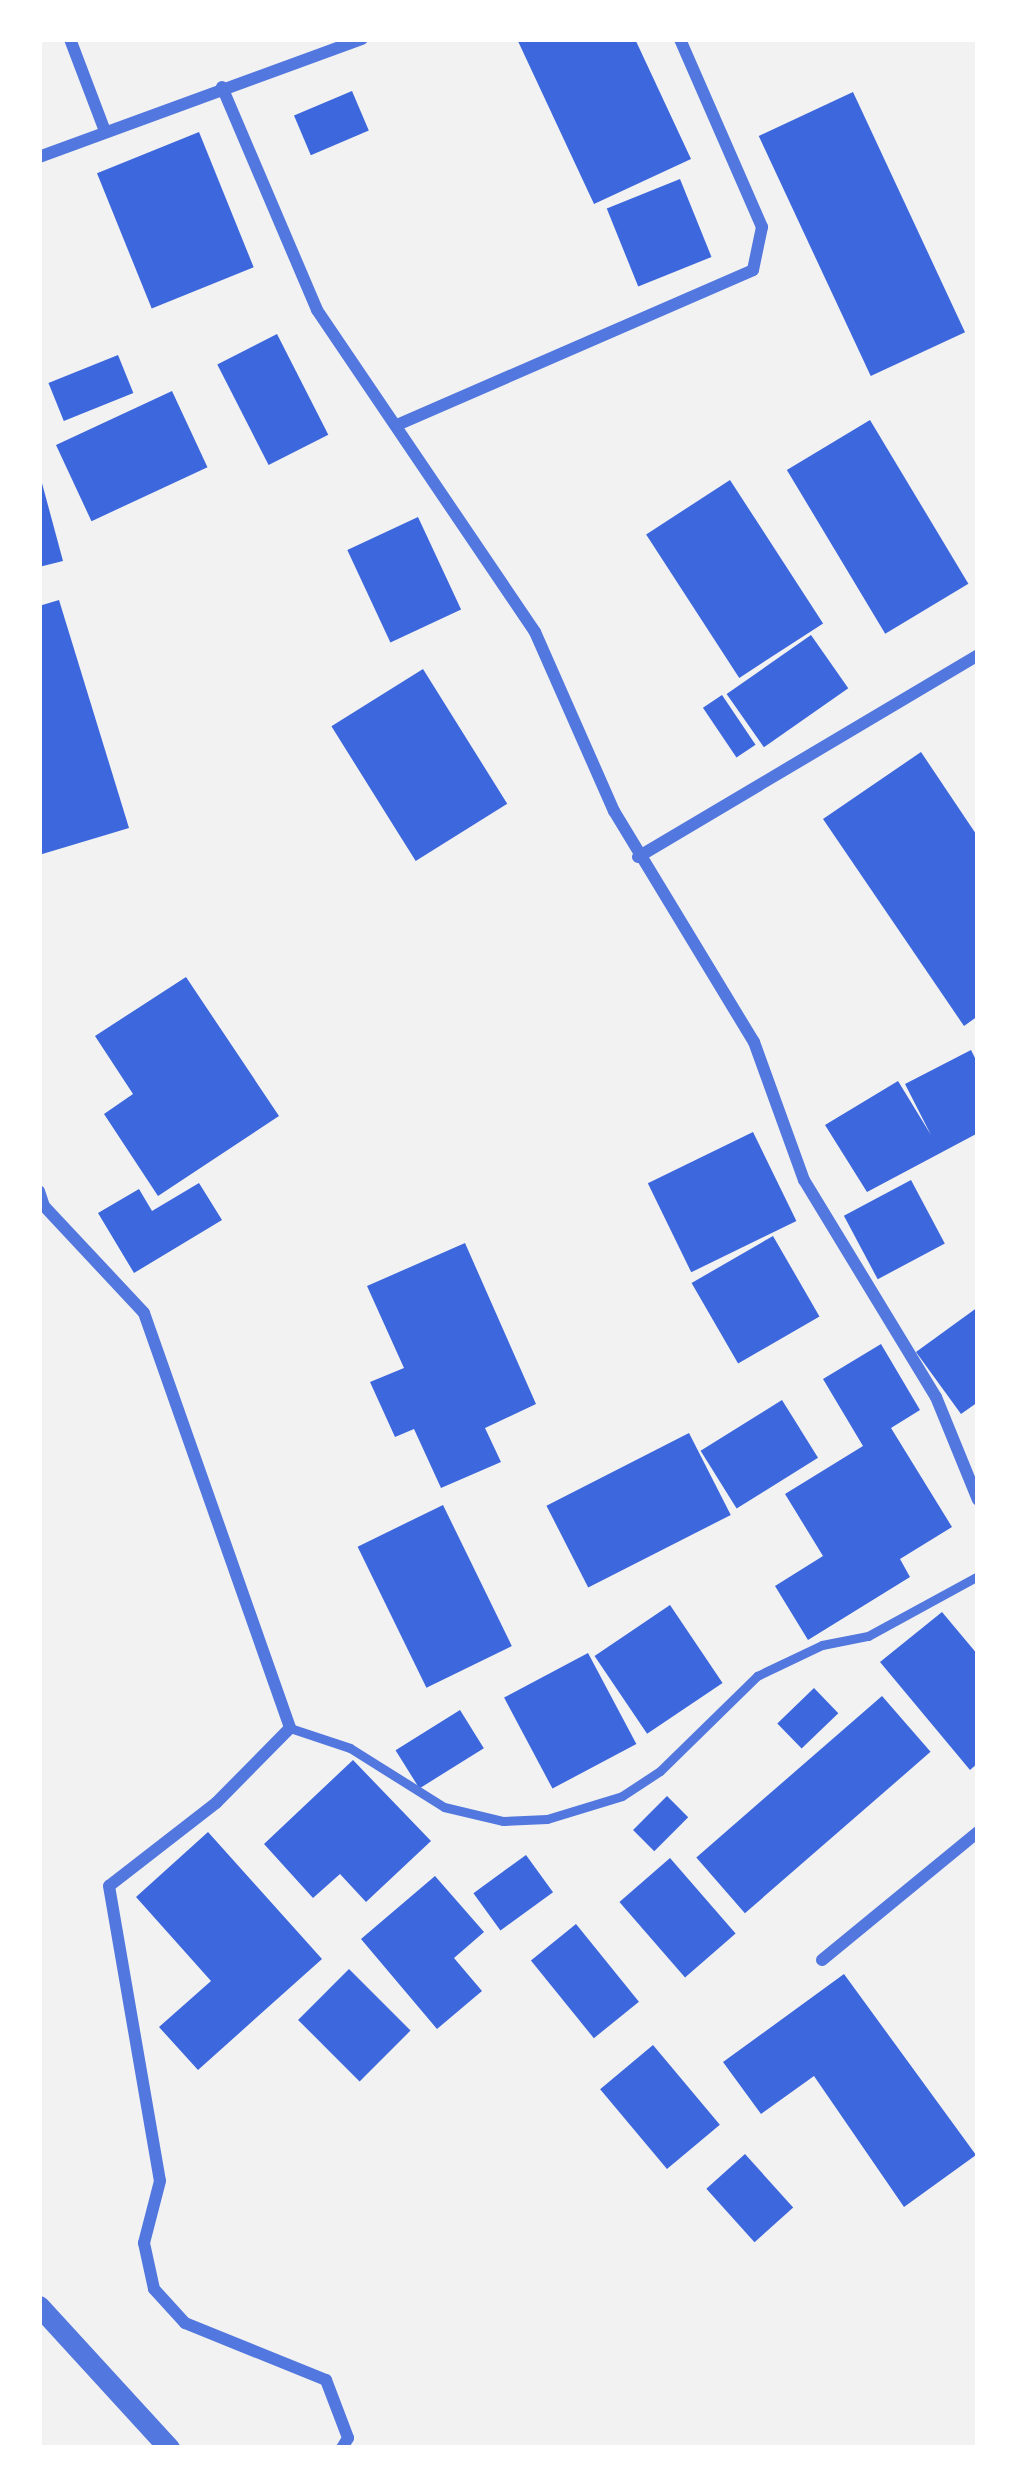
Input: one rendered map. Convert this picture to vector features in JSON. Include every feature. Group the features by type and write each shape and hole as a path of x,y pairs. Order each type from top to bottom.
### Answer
{"street":[{"path":"70,39 105,131"},
{"path":"39,157 362,39"},
{"path":"398,425 753,270 762,227 680,39"},
{"path":"222,87 317,310 535,632 638,857 754,1042 804,1180 936,1397 978,1500"},
{"path":"638,857 978,655"},
{"path":"39,1191 44,1206 144,1313 290,1728 217,1803 109,1886 160,2181 144,2242 154,2289 185,2324 326,2380 348,2438 342,2448"},
{"path":"822,1960 978,1832"},
{"path":"39,2306 169,2448"}],"lane":[{"path":"290,1728 350,1748 444,1807 503,1821 547,1819 622,1796 660,1771 757,1676 822,1646 868,1636 978,1576"}],"building":[{"path":"517,39 635,39 691,159 594,204"},
{"path":"352,91 369,131 311,155 294,116"},
{"path":"853,92 965,332 871,376 759,136"},
{"path":"199,132 254,267 152,309 97,173"},
{"path":"680,179 711,257 638,286 607,209"},
{"path":"277,334 328,435 269,465 217,364"},
{"path":"118,355 133,393 64,421 48,383"},
{"path":"172,391 207,467 91,521 56,445"},
{"path":"870,420 968,584 885,634 787,470"},
{"path":"39,472 63,561 39,567"},
{"path":"730,480 823,623 739,678 646,534"},
{"path":"418,517 461,609 390,642 347,550"},
{"path":"59,600 129,828 39,855 39,606"},
{"path":"811,635 848,688 764,747 727,694"},
{"path":"423,669 507,804 416,861 331,726"},
{"path":"722,695 756,745 736,758 703,708"},
{"path":"921,752 978,837 978,1016 964,1026 823,819"},
{"path":"186,977 279,1116 158,1196 104,1114 133,1094 95,1036"},
{"path":"971,1050 978,1064 978,1133 867,1192 825,1125 898,1081 931,1135 905,1084"},
{"path":"753,1132 796,1221 691,1272 648,1183"},
{"path":"911,1180 945,1244 878,1279 844,1216"},
{"path":"199,1183 222,1220 134,1273 98,1213 139,1189 152,1211"},
{"path":"773,1236 819,1317 738,1364 692,1283"},
{"path":"465,1243 536,1404 485,1428 501,1462 441,1488 414,1429 395,1437 370,1382 404,1368 367,1286"},
{"path":"978,1307 978,1402 961,1414 916,1352"},
{"path":"881,1344 920,1410 891,1428 952,1527 900,1559 910,1577 808,1640 775,1586 823,1556 785,1494 863,1446 823,1379"},
{"path":"782,1400 818,1458 737,1509 701,1451"},
{"path":"689,1433 731,1515 588,1588 546,1506"},
{"path":"443,1505 512,1646 426,1688 358,1547"},
{"path":"670,1605 723,1683 647,1734 595,1656"},
{"path":"942,1612 978,1655 978,1763 970,1770 880,1662"},
{"path":"588,1653 636,1744 552,1789 504,1698"},
{"path":"814,1688 838,1713 802,1749 777,1723"},
{"path":"882,1696 931,1752 745,1913 696,1857"},
{"path":"460,1710 484,1748 419,1788 396,1750"},
{"path":"353,1760 431,1841 366,1902 340,1874 313,1898 264,1844"},
{"path":"667,1796 688,1817 654,1851 633,1830"},
{"path":"208,1832 322,1959 198,2070 159,2027 211,1981 136,1897"},
{"path":"526,1855 553,1892 500,1930 473,1893"},
{"path":"670,1858 736,1933 685,1977 619,1902"},
{"path":"435,1876 484,1932 454,1958 482,1991 437,2029 361,1939"},
{"path":"576,1924 639,2002 594,2038 531,1961"},
{"path":"349,1969 411,2031 360,2081 298,2020"},
{"path":"844,1974 976,2155 904,2207 814,2076 761,2114 723,2062"},
{"path":"653,2045 720,2125 667,2169 600,2089"},
{"path":"745,2154 793,2208 755,2242 706,2189"}]}
